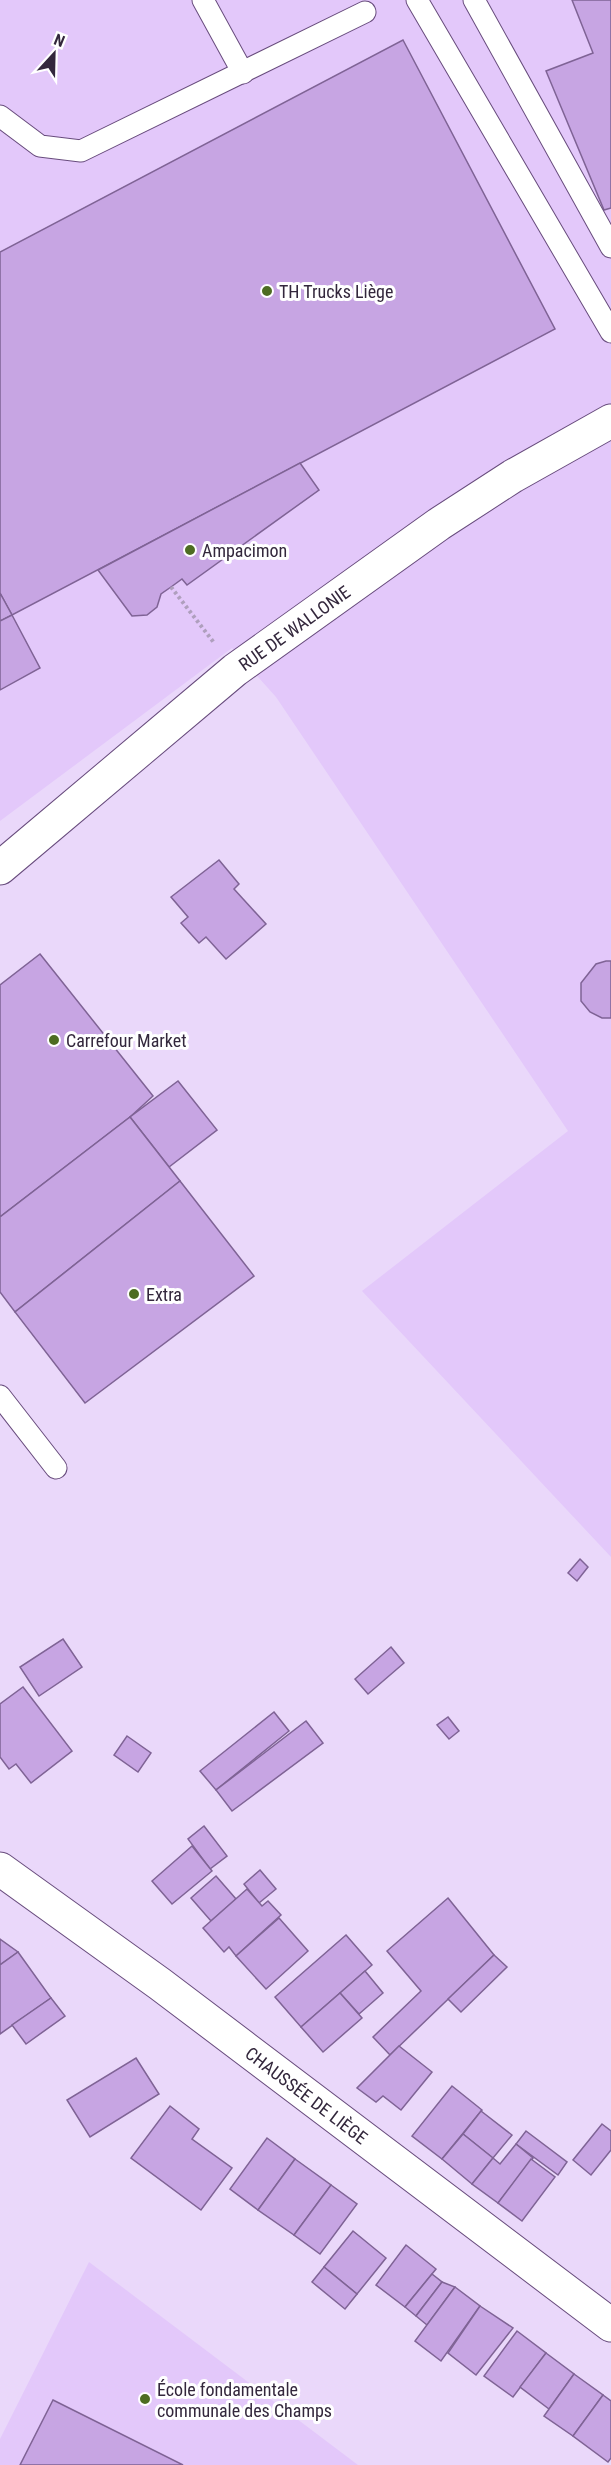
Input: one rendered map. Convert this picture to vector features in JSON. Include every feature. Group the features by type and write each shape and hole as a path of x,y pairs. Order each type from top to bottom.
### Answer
{"street":[{"name":"RUE DE WALLONIE","path":"0,868 235,670 449,518 513,476 611,421"},
{"name":"CHAUSSÉE DE LIÈGE","path":"0,1869 160,1984 611,2325"}],"lane":[{"path":"203,0 243,73"},
{"path":"417,0 611,332"},
{"path":"474,0 611,247"},
{"path":"0,116 40,146 81,151 365,12"},
{"path":"0,1396 57,1468"}],"path":[{"path":"171,587 235,670"}],"shaded area":[{"path":"0,0 611,0 611,1557 362,1291 568,1131 276,697 232,648 0,821"},
{"name":"École fondamentale communale des Champs","path":"89,2262 358,2465 0,2465 0,2439"}],"building":[{"path":"572,0 611,0 611,208 604,210 546,71 593,53"},
{"name":"TH Trucks Liège","path":"403,40 555,329 12,615 0,593 0,252"},
{"path":"300,463 319,490 187,585 182,579 161,594 157,607 147,615 132,616 98,570"},
{"path":"0,593 12,615 0,621"},
{"path":"12,615 40,668 0,690 0,621"},
{"path":"219,860 239,884 234,889 266,924 226,959 206,937 199,943 181,923 188,917 171,897"},
{"name":"Carrefour Market","path":"40,954 153,1096 130,1117 0,1217 0,985"},
{"path":"611,961 611,1018 602,1018 590,1012 581,1001 581,983 596,964"},
{"path":"178,1081 217,1130 169,1167 130,1117"},
{"path":"130,1117 180,1181 15,1312 0,1292 0,1217"},
{"name":"Extra","path":"180,1181 254,1276 85,1403 15,1312"},
{"path":"580,1559 588,1567 577,1581 568,1573"},
{"path":"63,1639 82,1667 39,1696 20,1667"},
{"path":"391,1647 404,1663 368,1694 355,1679"},
{"path":"23,1687 72,1751 31,1783 16,1764 9,1769 0,1757 0,1704"},
{"path":"274,1712 289,1731 216,1790 200,1771"},
{"path":"448,1717 459,1731 449,1739 437,1725"},
{"path":"306,1721 323,1743 232,1811 216,1790"},
{"path":"127,1736 151,1753 138,1772 114,1755"},
{"path":"204,1826 227,1856 210,1869 188,1839"},
{"path":"192,1846 212,1871 172,1904 152,1881"},
{"path":"260,1870 276,1889 259,1903 244,1884"},
{"path":"216,1876 236,1899 211,1921 191,1898"},
{"path":"247,1889 262,1906 268,1901 281,1915 236,1956 229,1947 224,1952 203,1928"},
{"path":"448,1898 494,1955 390,2055 373,2037 421,1991 387,1951"},
{"path":"279,1918 308,1951 266,1989 236,1956"},
{"path":"346,1935 372,1965 301,2027 275,1997"},
{"path":"0,1939 18,1952 0,1965"},
{"path":"18,1952 51,1998 0,2034 0,1965"},
{"path":"494,1955 507,1967 461,2012 448,1999"},
{"path":"365,1971 383,1993 359,2014 340,1993"},
{"path":"340,1993 362,2018 323,2052 301,2027"},
{"path":"51,1998 65,2016 26,2044 12,2025"},
{"path":"399,2046 432,2072 401,2110 383,2096 376,2102 357,2088"},
{"path":"136,2058 159,2094 90,2137 67,2100"},
{"path":"452,2086 482,2110 442,2159 412,2136"},
{"path":"170,2106 199,2129 192,2139 232,2168 201,2210 131,2158"},
{"path":"481,2111 512,2135 493,2158 463,2134"},
{"path":"602,2124 611,2131 611,2150 591,2175 573,2160"},
{"path":"526,2131 567,2162 558,2175 516,2144"},
{"path":"463,2134 493,2158 472,2184 442,2159"},
{"path":"267,2138 295,2159 258,2210 230,2189"},
{"path":"516,2144 533,2158 498,2203 472,2184 493,2158 500,2164"},
{"path":"295,2159 331,2185 294,2235 258,2210"},
{"path":"531,2159 555,2177 522,2221 498,2203"},
{"path":"331,2185 357,2204 320,2254 294,2235"},
{"path":"353,2231 386,2258 357,2294 324,2267"},
{"path":"406,2245 436,2269 405,2307 376,2285"},
{"path":"324,2267 357,2294 345,2309 312,2282"},
{"path":"432,2274 442,2282 416,2316 405,2307"},
{"path":"442,2282 455,2287 427,2325 416,2316"},
{"path":"455,2287 480,2306 441,2361 415,2341"},
{"path":"480,2306 513,2328 476,2375 448,2353"},
{"path":"517,2331 546,2353 513,2397 484,2376"},
{"path":"546,2353 574,2374 549,2409 520,2387"},
{"path":"574,2374 603,2395 573,2436 544,2416"},
{"path":"603,2395 611,2401 611,2458 608,2462 573,2436"},
{"path":"53,2400 183,2465 20,2465"}],"place":[{"name":"TH Trucks Liège","path":"267,291"},
{"name":"Ampacimon","path":"190,550"},
{"name":"Carrefour Market","path":"54,1040"},
{"name":"Extra","path":"134,1294"},
{"name":"École fondamentale communale des Champs","path":"145,2399"}]}
